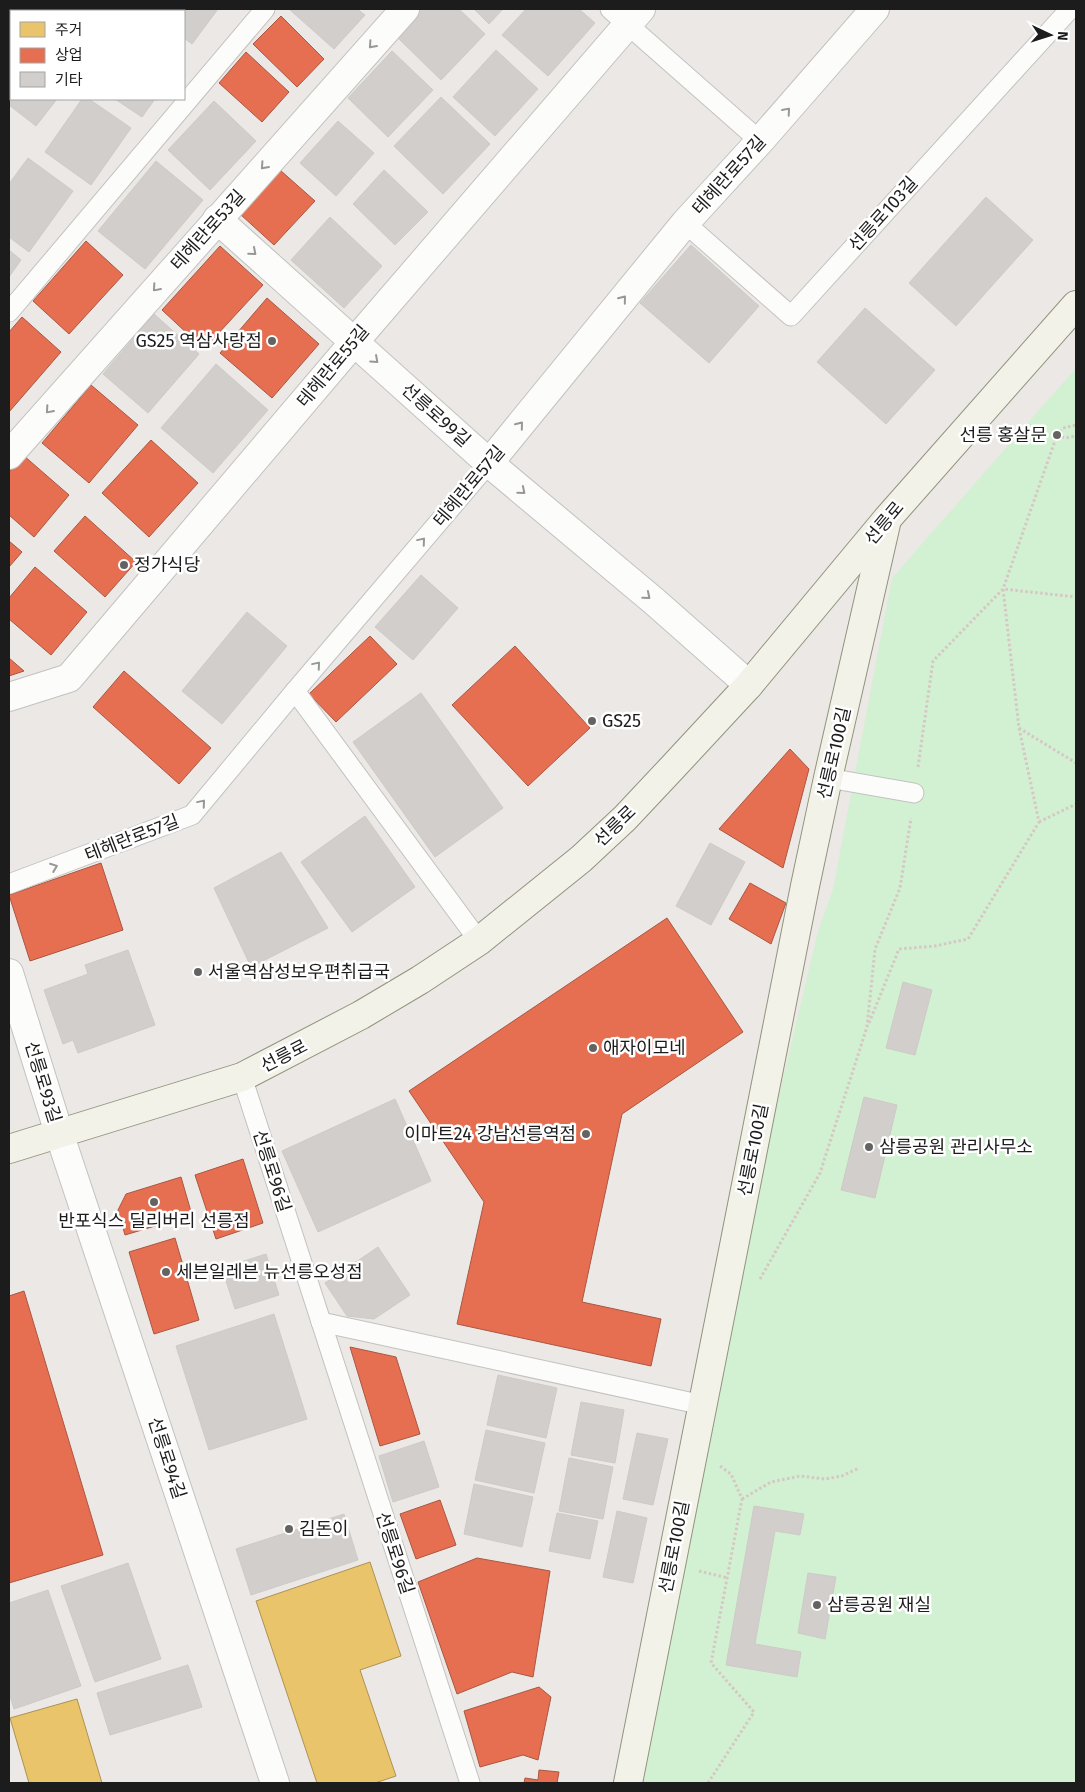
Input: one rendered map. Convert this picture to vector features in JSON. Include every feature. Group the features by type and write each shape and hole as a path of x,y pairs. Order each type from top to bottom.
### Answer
{"main road":[{"name":"선릉로","path":"9,1149 242,1077 361,1015 420,980 479,941 581,859 672,768 749,685 887,519 1076,306"},
{"name":"선릉로100길","path":"628,1783 828,778 887,519"}],"street":[{"name":"테헤란로53길","path":"10,452 405,9"},
{"name":"테헤란로57길","path":"489,463 685,223 760,141 875,9"},
{"name":"테헤란로55길","path":"9,697 69,678 355,341 626,14"},
{"name":"선릉로99길","path":"217,220 355,341 489,463 655,602 749,685"},
{"name":"선릉로93길","path":"9,973 59,1133"},
{"name":"선릉로94길","path":"59,1133 275,1783"}],"lane":[{"path":"9,312 265,9"},
{"name":"선릉로103길","path":"685,223 791,316 1070,9"},
{"path":"626,14 760,141"},
{"name":"테헤란로57길","path":"9,884 192,815 489,463"},
{"path":"295,691 479,941"},
{"path":"828,778 914,793"},
{"name":"선릉로96길","path":"242,1077 470,1783"},
{"path":"321,1322 703,1405"}],"path":[{"path":"867,1027 876,949 900,888 933,661 1003,589 1056,435 1063,428 1076,425"},
{"path":"1056,435 1065,438 1076,436"},
{"path":"1003,589 1076,596"},
{"path":"1003,589 1019,728 1039,822"},
{"path":"1019,728 1076,764"},
{"path":"757,1284 820,1173 867,1027 899,949 934,946 968,939 1039,822 1076,804"},
{"path":"708,1783 754,1712 711,1663 742,1499 731,1474 714,1460"},
{"path":"742,1499 771,1482 800,1476 825,1479 842,1476 859,1468"},
{"path":"696,1570 728,1578"}],"green space":[{"path":"1076,368 1076,1783 636,1783 720,1345 818,931 833,889 892,578"}],"building: 주거":[{"path":"370,1562 401,1656 360,1670 396,1776 375,1783 317,1783 256,1601"},
{"path":"77,1699 102,1783 29,1783 10,1718"}],"building: 상업":[{"path":"281,16 324,59 297,87 253,44"},
{"path":"246,52 289,92 262,122 219,83"},
{"path":"280,170 315,201 274,245 240,214"},
{"path":"86,241 123,275 69,334 33,301"},
{"path":"220,246 263,285 204,349 162,310"},
{"path":"267,298 319,344 272,398 220,353"},
{"path":"22,317 61,352 9,412 9,332"},
{"path":"91,385 138,425 89,483 42,443"},
{"path":"151,440 198,483 149,537 102,493"},
{"path":"23,455 69,495 34,537 9,515 9,472"},
{"path":"85,516 136,562 105,597 54,551"},
{"path":"9,541 22,552 9,567"},
{"path":"35,567 87,612 51,655 9,619 9,598"},
{"path":"370,636 397,664 336,722 309,694"},
{"path":"515,646 590,728 528,786 452,705"},
{"path":"9,658 24,671 9,676"},
{"path":"124,671 211,748 179,784 93,707"},
{"path":"790,749 809,769 783,868 719,829"},
{"path":"101,863 123,930 30,961 9,895"},
{"path":"750,883 786,903 771,944 729,919"},
{"path":"667,918 743,1032 622,1114 582,1302 661,1319 651,1366 457,1324 484,1202 409,1091"},
{"path":"243,1159 263,1223 216,1239 195,1175"},
{"path":"181,1177 192,1215 125,1235 118,1210 126,1194"},
{"path":"175,1238 199,1320 154,1334 129,1252"},
{"path":"24,1291 103,1555 9,1583 9,1296"},
{"path":"350,1347 396,1357 420,1434 380,1446"},
{"path":"440,1500 456,1545 416,1559 400,1514"},
{"path":"477,1558 550,1571 533,1677 512,1672 457,1694 418,1582"},
{"path":"539,1687 551,1697 538,1760 523,1755 480,1767 464,1711"},
{"path":"539,1770 559,1772 557,1783 524,1783 525,1778 538,1780"}],"building: 기타":[{"path":"9,9 17,9 18,10 10,10 9,42"},
{"path":"57,9 118,9 117,10"},
{"path":"218,9 192,44 185,39 185,10 147,10"},
{"path":"289,9 357,9 365,15 334,49"},
{"path":"422,9 459,9 485,34 441,80 396,36"},
{"path":"474,9 503,9 489,24"},
{"path":"526,9 579,9 595,23 548,76 502,35"},
{"path":"496,50 538,89 495,136 453,97"},
{"path":"392,51 433,90 388,137 348,98"},
{"path":"10,74 10,100 56,100 36,126 9,105"},
{"path":"441,97 490,144 443,194 394,146"},
{"path":"81,100 90,100 131,128 91,185 45,152"},
{"path":"116,100 154,100 142,117"},
{"path":"214,101 256,141 210,190 168,150"},
{"path":"338,121 374,153 336,196 300,163"},
{"path":"28,158 73,191 29,252 9,237 9,184"},
{"path":"156,161 203,200 145,269 98,231"},
{"path":"384,170 428,212 395,245 353,204"},
{"path":"986,197 1033,240 956,326 909,283"},
{"path":"330,217 382,266 344,308 291,260"},
{"path":"691,245 759,306 709,363 640,303"},
{"path":"9,250 21,260 9,277"},
{"path":"865,308 935,370 886,424 817,362"},
{"path":"154,314 199,354 148,413 103,374"},
{"path":"216,364 268,410 213,473 161,428"},
{"path":"421,575 458,608 413,660 375,627"},
{"path":"247,612 287,646 222,724 182,691"},
{"path":"421,693 503,808 435,857 353,742"},
{"path":"365,816 415,887 352,932 301,862"},
{"path":"710,843 745,862 711,925 676,906"},
{"path":"281,852 328,928 251,967 214,888"},
{"path":"128,950 155,1025 78,1053 73,1040 63,1044 44,990 88,974 85,965"},
{"path":"903,982 932,990 915,1055 886,1048"},
{"name":"삼릉공원 관리사무소","path":"864,1097 897,1105 875,1198 841,1190"},
{"path":"395,1099 431,1181 318,1232 282,1151"},
{"path":"378,1247 410,1295 374,1319 347,1316 325,1283"},
{"path":"266,1254 279,1295 235,1309 222,1268"},
{"path":"274,1314 307,1419 209,1450 176,1346"},
{"path":"498,1375 557,1388 546,1438 487,1425"},
{"path":"581,1402 624,1410 615,1463 571,1455"},
{"path":"486,1430 545,1443 534,1493 475,1480"},
{"path":"637,1433 668,1439 653,1505 623,1499"},
{"path":"424,1441 439,1487 393,1502 379,1456"},
{"path":"569,1458 613,1467 603,1519 559,1511"},
{"path":"474,1484 533,1497 522,1547 464,1534"},
{"path":"754,1506 804,1514 800,1535 775,1531 755,1644 801,1652 797,1677 726,1665"},
{"path":"617,1511 647,1518 633,1583 603,1577"},
{"path":"557,1513 598,1521 590,1559 549,1551"},
{"path":"344,1514 358,1560 251,1595 236,1549"},
{"path":"128,1563 161,1659 95,1682 61,1586"},
{"name":"삼릉공원 재실","path":"808,1573 836,1577 825,1639 798,1633"},
{"path":"48,1590 81,1686 14,1709 9,1693 9,1603"},
{"path":"188,1665 202,1707 110,1735 97,1693"}],"place":[{"name":"GS25 역삼사랑점","path":"272,341"},
{"name":"선릉 홍살문","path":"1057,435"},
{"name":"정가식당","path":"124,565"},
{"name":"GS25","path":"592,721"},
{"name":"서울역삼성보우편취급국","path":"198,972"},
{"name":"애자이모네","path":"593,1048"},
{"name":"이마트24 강남선릉역점","path":"586,1134"},
{"name":"삼릉공원 관리사무소","path":"869,1147"},
{"name":"반포식스 딜리버리 선릉점","path":"154,1202"},
{"name":"세븐일레븐 뉴선릉오성점","path":"166,1272"},
{"name":"김돈이","path":"289,1529"},
{"name":"삼릉공원 재실","path":"817,1605"}]}
